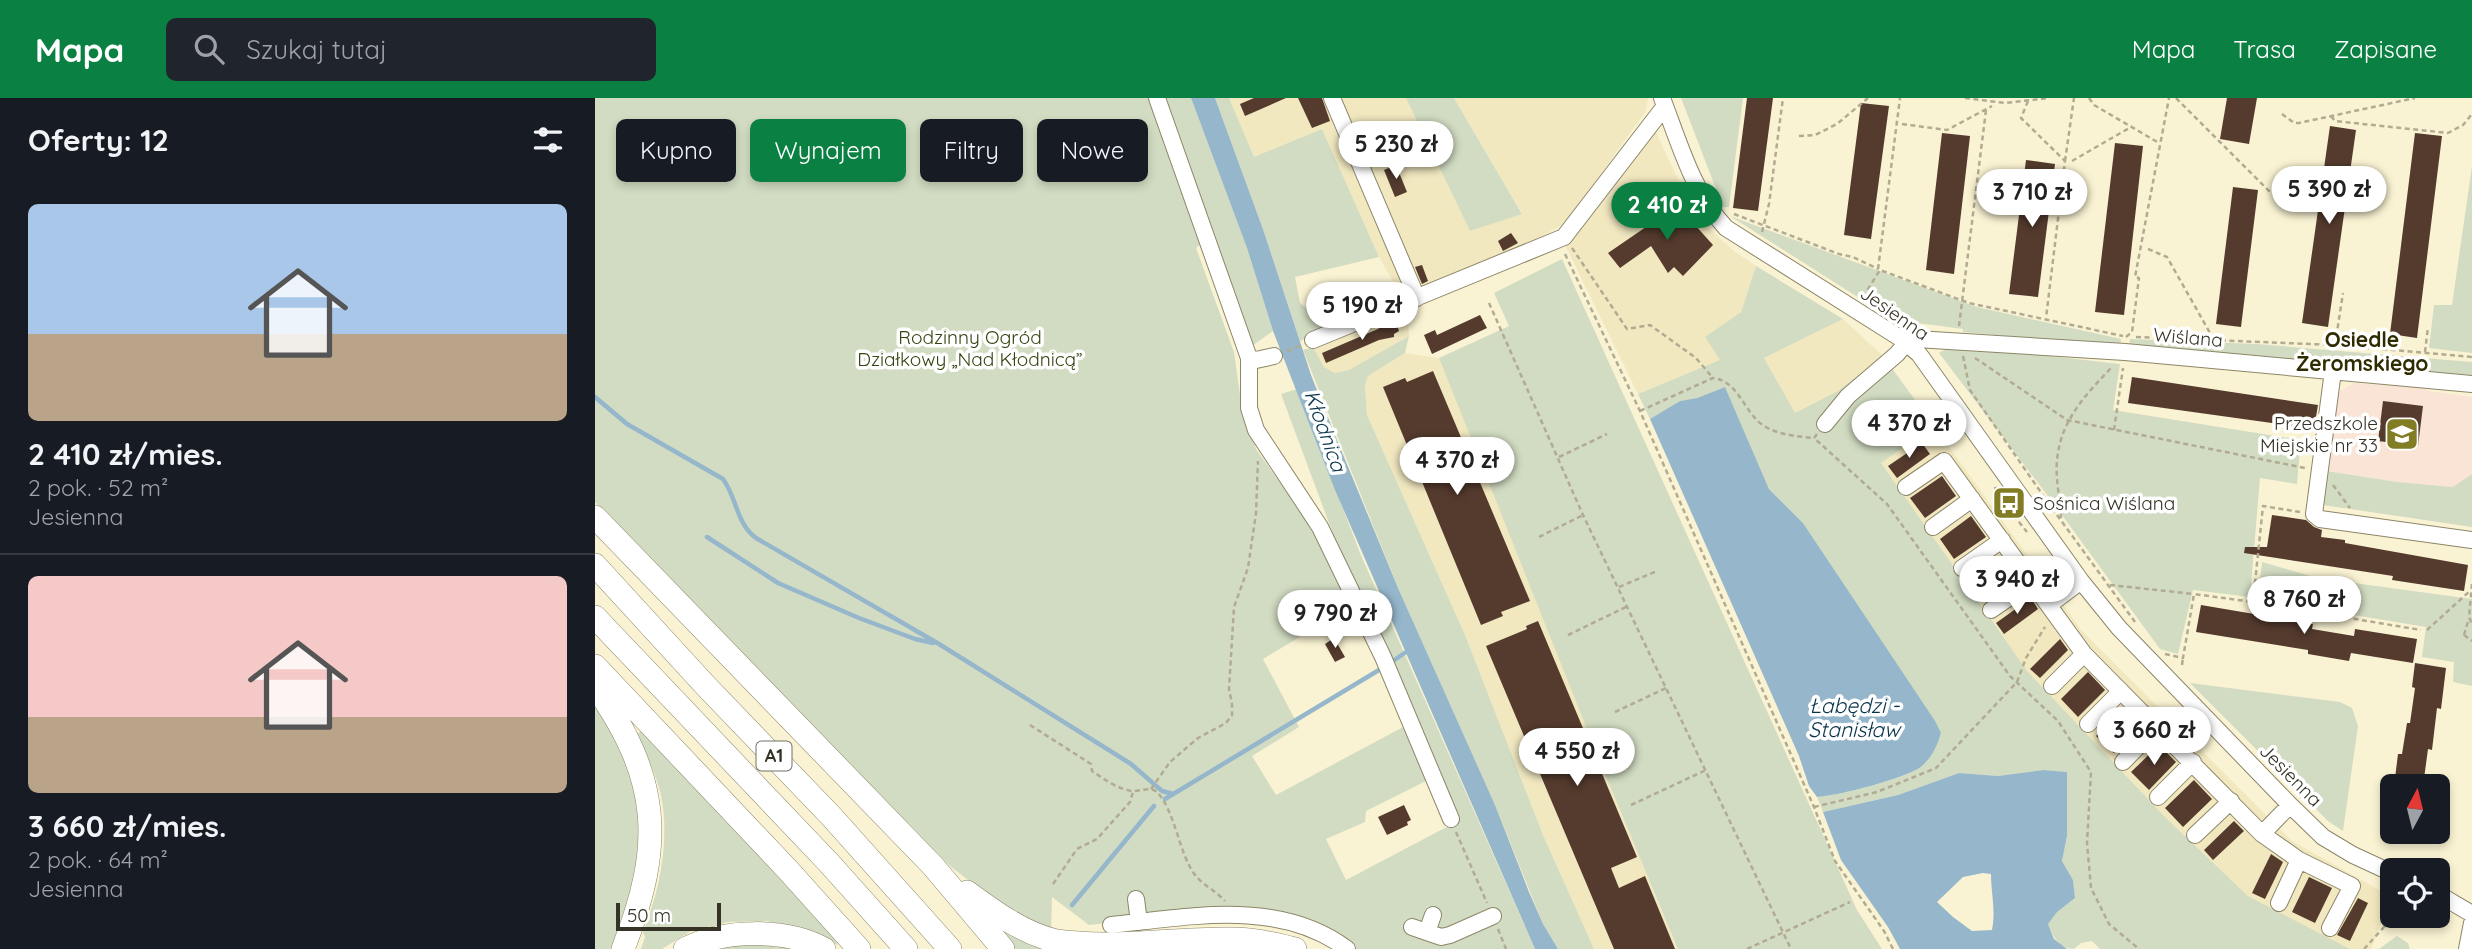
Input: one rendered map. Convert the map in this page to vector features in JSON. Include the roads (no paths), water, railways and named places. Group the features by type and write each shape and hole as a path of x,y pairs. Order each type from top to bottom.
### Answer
{"highway":[{"path":"595,517 933,866 1003,949"},
{"name":"A1","path":"595,565 831,816 950,949"},
{"name":"A1","path":"595,617 829,863 906,949"},
{"path":"595,666 859,949"},
{"path":"595,686 621,724 635,755 649,805 651,840 646,880 623,949"},
{"path":"933,866 988,908 1055,941 1090,947 1232,939 1265,942 1295,949"},
{"path":"685,949 721,936 756,933 785,937 824,949"}],"street":[{"path":"1157,98 1249,358 1249,408 1256,430 1320,527 1383,657 1451,819"},
{"path":"1332,98 1417,298"},
{"path":"1313,340 1561,238 1664,102"},
{"name":"Jesienna","path":"1664,102 1699,190 1712,213 1726,228 1903,340 1919,354 2081,581 2119,628 2323,837 2380,867"},
{"path":"1825,424 1848,396 1897,354 1903,340"},
{"name":"Wiślana","path":"1903,340 1960,340 2125,350 2472,384"},
{"path":"1249,358 1257,360 1274,356"},
{"path":"2333,371 2314,514 2320,519 2472,540"},
{"path":"1906,487 1944,461 2084,654 2262,834 2299,860 2353,886 2330,928"},
{"path":"1933,527 1972,499"},
{"path":"1962,568 2002,540"},
{"path":"2052,608 2081,581"},
{"path":"1991,610 2032,582"},
{"path":"2052,686 2084,654"},
{"path":"2088,724 2121,691"},
{"path":"2123,762 2157,727"},
{"path":"2158,797 2193,762"},
{"path":"2195,835 2231,801"},
{"path":"2262,834 2290,805"},
{"path":"2279,902 2299,860"},
{"path":"1136,899 1139,922"},
{"path":"2450,901 2472,914"},
{"path":"1111,925 1236,914 1266,917 1304,926 1347,949"},
{"path":"1433,915 1420,930 1441,937 1493,916"},
{"path":"2467,949 2472,923"}],"water":[{"name":"Kłodnica","path":"1191,98 1215,98 1264,232 1311,375 1337,440 1398,588 1495,805 1529,892 1558,949 1535,949 1335,490 1273,331 1247,248"},
{"name":"Łabędzi - Stanisław","path":"1725,387 1769,489 1803,523 1941,733 1932,755 1914,771 1872,786 1827,796 1817,797 1809,786 1799,756 1650,419 1680,401 1697,398"},
{"name":"Łabędzi - Stanisław","path":"2043,770 2067,772 2067,836 2062,861 2073,880 2075,898 2057,912 2048,924 2054,939 2067,949 1900,949 1888,927 1841,860 1823,812 1898,795 1959,773 1998,776","holes":["1991,874 1992,930 1972,931 1937,902 1963,877"]}],"waterway":[{"path":"595,397 627,424 723,479 740,518 756,538 939,644 1131,764 1162,791 1173,794"},
{"path":"707,537 778,583 859,618 933,643"},
{"path":"1393,661 1409,650"},
{"path":"1165,799 1379,670"},
{"path":"1072,905 1154,806"}],"place":[{"name":"Przedszkole Miejskie nr 33","path":"2402,434"},
{"name":"Sośnica Wiślana","path":"2009,503"}],"district":[{"name":"Osiedle Żeromskiego","path":"2362,352"}],"park label":[{"name":"Rodzinny Ogród Działkowy „Nad Kłodnicą”","path":"970,348"}]}
